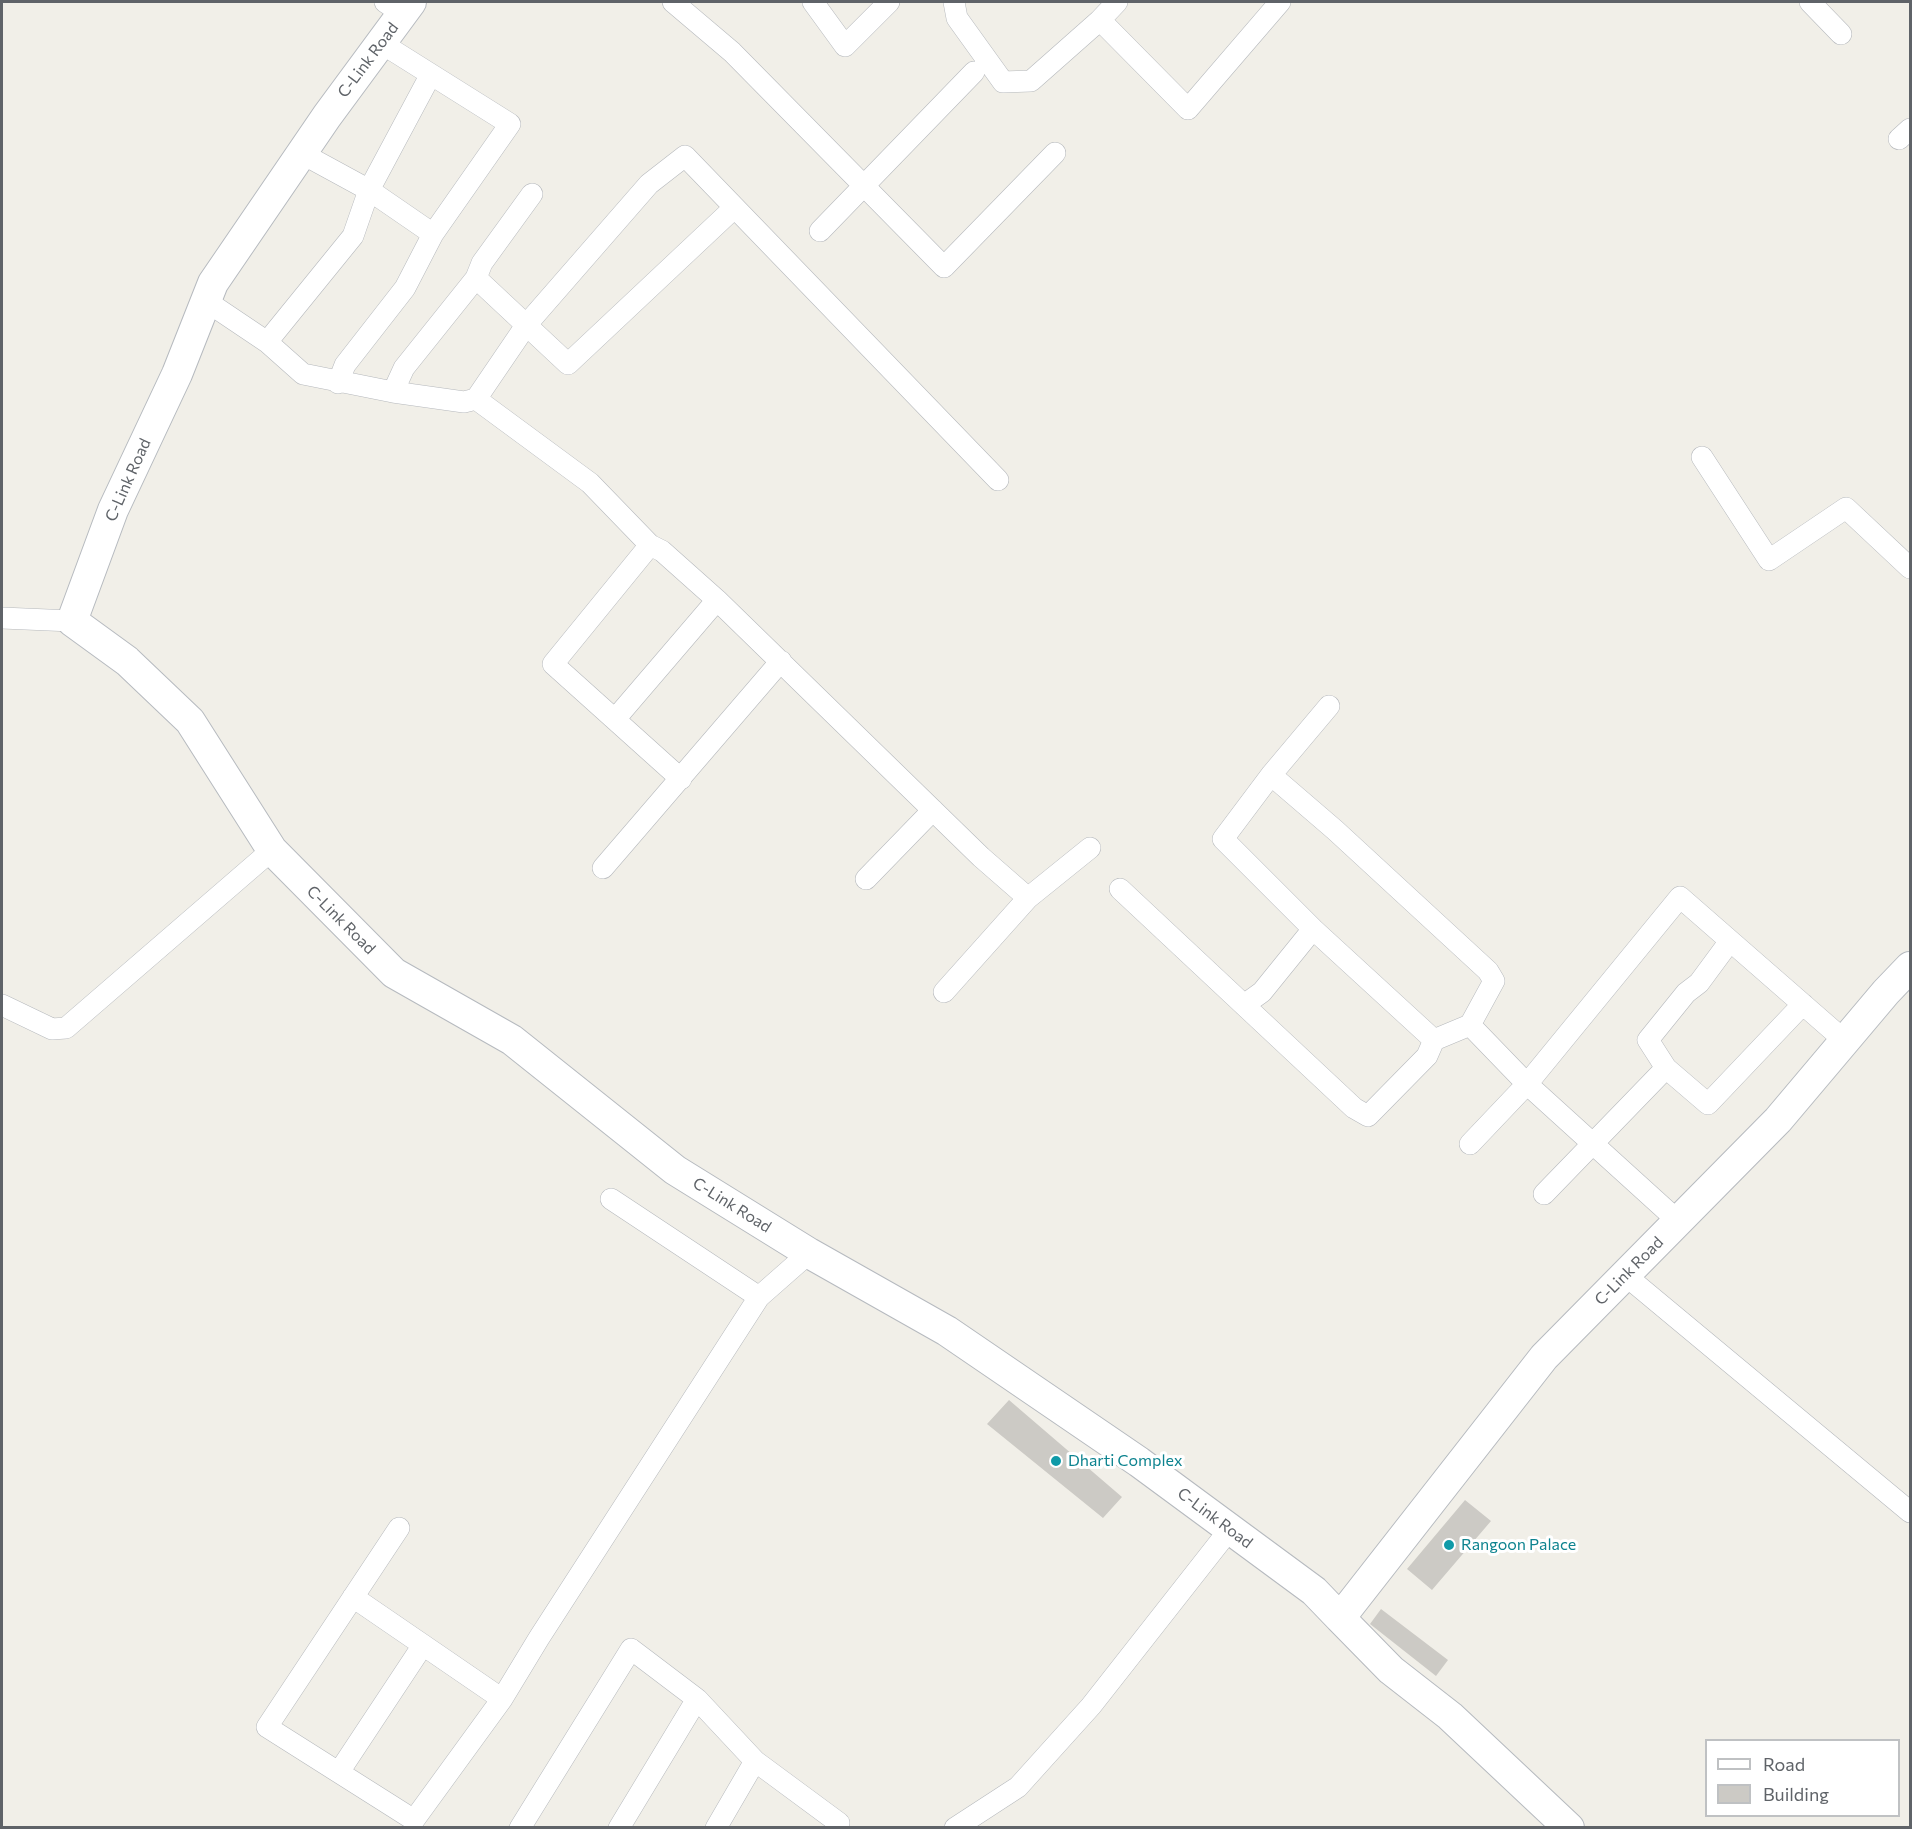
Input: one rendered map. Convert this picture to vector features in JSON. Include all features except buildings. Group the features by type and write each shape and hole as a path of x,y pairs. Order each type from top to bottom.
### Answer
{"street":[{"path":"673,2 732,52 944,267 1054,153"},
{"path":"813,2 845,46 889,2"},
{"path":"954,2 957,18 1003,82 1031,81 1117,2"},
{"path":"1100,20 1188,109 1280,2"},
{"path":"1810,2 1841,34"},
{"name":"C-Link Road","path":"399,6 381,43 302,153 213,284 177,374 113,510 72,621 127,661 190,721 272,850 394,973 512,1040 675,1170 809,1253 947,1331 1139,1462 1314,1592 1340,1618 1544,1357 1778,1120 1911,967"},
{"path":"338,383 345,365 405,288 433,234 510,124 430,76 381,43"},
{"path":"820,231 974,72"},
{"path":"267,342 353,236 369,190 430,76"},
{"path":"302,153 369,190 433,234"},
{"path":"206,301 267,342 303,374 338,383 393,392 464,402 476,399 527,324 649,184 685,156 998,480"},
{"path":"393,392 404,368 476,278 482,263 532,194"},
{"path":"476,278 568,364 734,208"},
{"path":"476,399 590,483 650,545 662,551 717,600 933,810 1028,898"},
{"path":"1702,457 1769,560 1846,508 1909,564"},
{"path":"650,545 553,664 616,718 681,779"},
{"path":"616,718 717,600"},
{"path":"2,618 72,621"},
{"path":"603,868 781,661"},
{"path":"1329,706 1270,776 1223,839 1313,929 1434,1040"},
{"path":"1120,889 1354,1107 1368,1116 1427,1056 1434,1040 1470,1025 1494,981 1488,971 1335,830 1270,776"},
{"path":"866,879 933,810"},
{"path":"944,992 1028,898 1090,848"},
{"path":"2,1005 52,1029 66,1028 272,850"},
{"path":"1470,1144 1527,1084 1680,897 1845,1041"},
{"path":"1244,1005 1262,992 1313,929"},
{"path":"1730,940 1699,983 1686,993 1648,1040 1666,1068 1708,1104 1803,1004"},
{"path":"1470,1025 1527,1084 1678,1221"},
{"path":"1544,1194 1666,1068"},
{"path":"611,1199 759,1297"},
{"path":"399,1528 267,1727 414,1820 502,1699 759,1297 809,1253"},
{"path":"1624,1275 1911,1512"},
{"path":"955,1827 1018,1787 1091,1706 1230,1529"},
{"path":"353,1597 502,1699"},
{"path":"1340,1618 1390,1670 1450,1716 1569,1827"},
{"path":"339,1772 423,1645"},
{"path":"520,1827 631,1649 697,1699 755,1761 842,1826"},
{"path":"619,1827 697,1699"},
{"path":"716,1827 755,1761"}],"place":[{"name":"Dharti Complex","path":"1056,1461"},
{"name":"Rangoon Palace","path":"1449,1545"}]}
